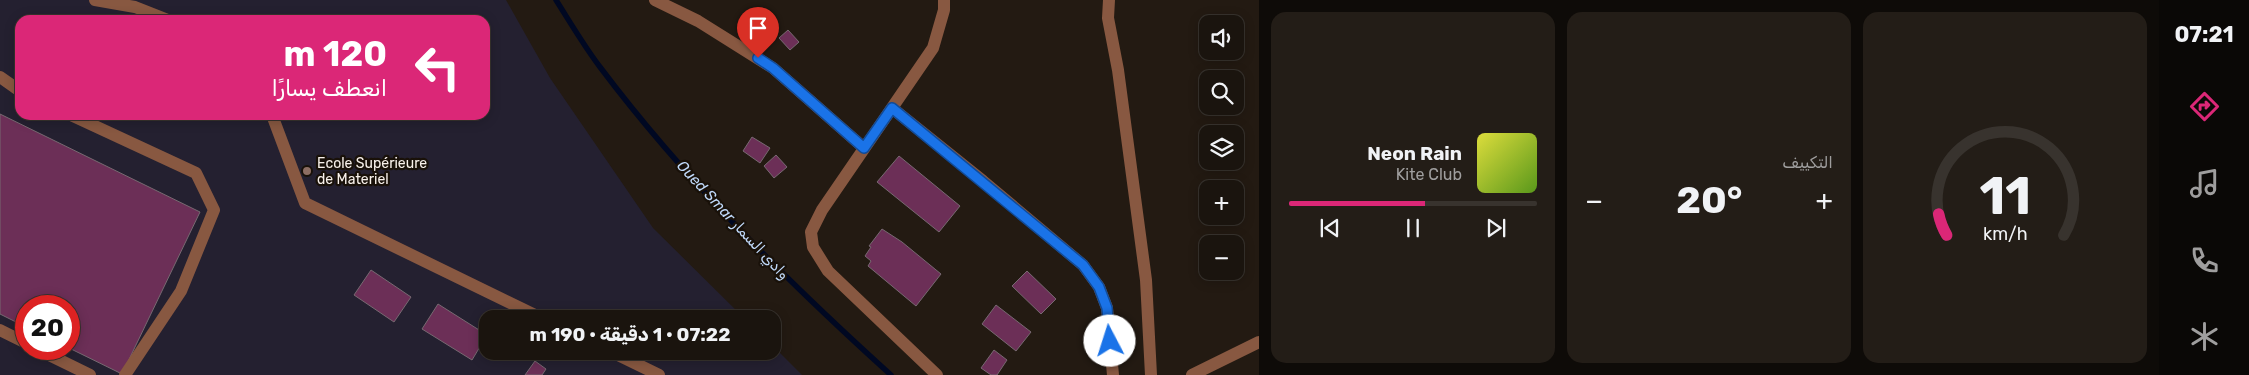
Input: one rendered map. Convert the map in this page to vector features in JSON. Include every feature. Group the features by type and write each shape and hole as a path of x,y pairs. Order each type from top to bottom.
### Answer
{"lane":[{"path":"96,0 135,7 155,15"},
{"path":"655,0 698,21 773,68 864,148"},
{"path":"937,375 828,272 813,247 810,232 822,210 933,48 944,10 944,0"},
{"path":"1109,0 1108,18 1118,70 1146,280 1151,375"},
{"path":"0,77 15,88"},
{"path":"892,108 1083,265 1099,287 1107,308 1113,375"},
{"path":"82,120 196,173 214,210 181,291 125,375"},
{"path":"274,120 305,203 525,310"},
{"path":"0,330 15,338"},
{"path":"1192,375 1259,342"},
{"path":"60,360 90,375"},
{"path":"628,360 659,375"}],"shaded area":[{"name":"Ecole Supérieure de Materiel","path":"0,0 506,0 550,78 653,228 736,310 479,310 479,360 781,360 781,354 802,375 0,375"}],"building":[{"path":"788,30 799,42 790,50 779,38"},
{"path":"0,114 200,212 122,374 80,353 80,295 15,295 15,322 0,314"},
{"path":"752,137 770,148 760,163 743,151"},
{"path":"776,155 787,167 774,178 764,166"},
{"path":"899,156 960,206 939,232 877,182"},
{"path":"882,229 902,242 941,274 916,306 868,266 871,261 865,256 871,247 869,246"},
{"path":"371,270 411,297 394,322 354,295"},
{"path":"1027,271 1056,299 1041,314 1012,286"},
{"path":"438,304 479,330 479,348 472,360 422,329"},
{"path":"996,305 1031,332 1016,351 982,324"},
{"path":"994,350 1007,360 997,375 991,375 981,368"},
{"path":"535,361 546,369 542,375 525,375"}],"waterway":[{"name":"Oued Smar وادي السمار","path":"556,0 600,67 633,109 702,189 775,266 891,375"}],"place":[{"name":"Ecole Supérieure de Materiel","path":"307,171"}],"route":[{"path":"758,58 773,68 864,148 892,108 983,181 1083,265 1099,287 1107,308 1110,341"}]}
